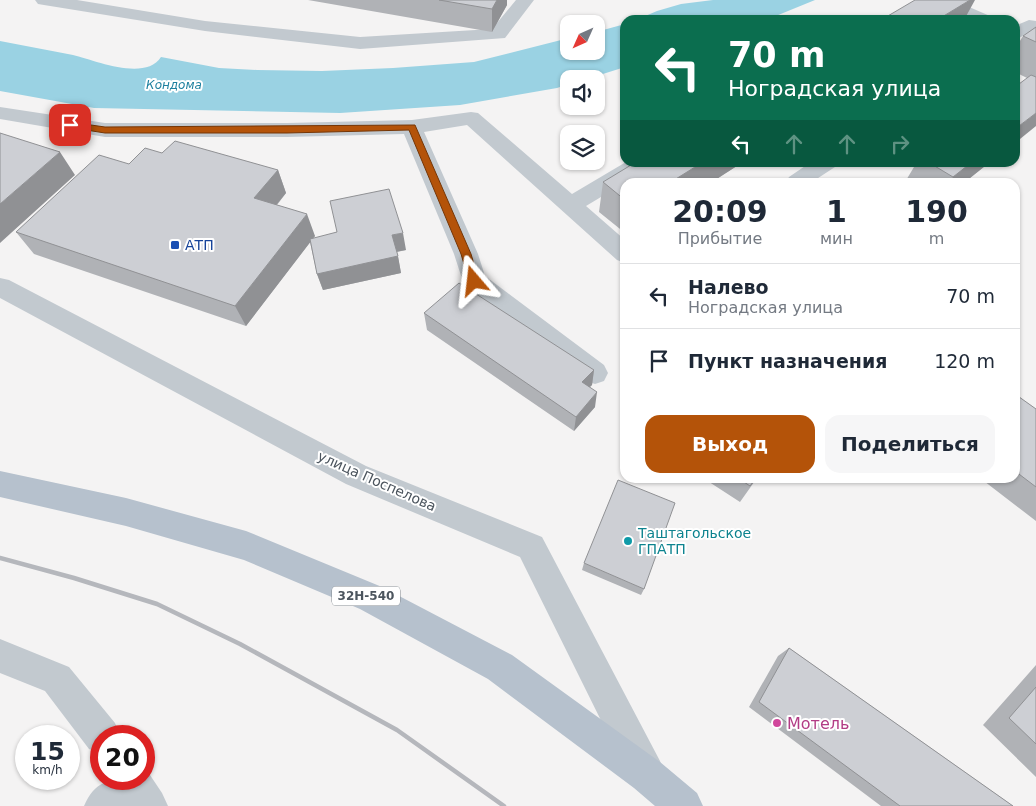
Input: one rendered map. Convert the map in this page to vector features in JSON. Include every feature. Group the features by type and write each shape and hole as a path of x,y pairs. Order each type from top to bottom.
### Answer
{"main road":[{"name":"32Н-540","path":"0,484 126,512 246,546 371,598 500,667 647,775 684,806"}],"street":[{"path":"44,0 205,26 360,44 498,34 525,0"},
{"path":"938,0 972,15"},
{"path":"1020,31 1029,25 1036,28"},
{"path":"0,113 105,130 287,130 412,127 471,118 620,250"},
{"path":"412,127 466,254 474,281 595,374"},
{"path":"569,206 635,167"},
{"path":"803,178 820,167"},
{"name":"улица Поспелова","path":"0,287 356,475 531,547 647,775"},
{"path":"0,656 56,679 93,725"},
{"path":"103,806 136,790"}],"water":[{"path":"713,0 815,0 778,15 648,15 681,4"},
{"name":"Кондома","path":"620,25 620,69 605,73 605,70 560,70 560,87 460,105 340,113 94,108 0,91 0,41 132,69 143,68 153,64 161,57 219,68 257,70 322,71 474,62 560,40 560,60 605,60 605,30"}],"building":[{"path":"439,0 497,0 492,9"},
{"path":"915,0 970,0 945,15 890,15"},
{"path":"1036,27 1036,42 1023,36"},
{"path":"1031,75 1036,77 1036,113 1020,125 1020,83"},
{"path":"0,133 60,152 0,204"},
{"name":"АТП","path":"175,141 278,170 254,198 307,214 235,306 16,232 99,155 129,164 145,148 162,153"},
{"path":"628,167 695,167 677,178 620,178 620,196 603,182"},
{"path":"936,167 966,167 953,177"},
{"path":"389,189 403,233 392,235 398,256 317,274 310,239 337,232 330,201"},
{"path":"459,283 594,370 582,382 597,392 576,417 424,313"},
{"path":"1020,398 1036,409 1036,487 1020,475"},
{"name":"Таштагольское ГПАТП","path":"618,480 620,483 625,483 675,503 644,589 584,563"},
{"path":"789,648 1013,806 900,806 759,702"},
{"path":"1036,687 1036,744 1009,718"}],"railway":[{"path":"0,558 74,578 157,604 240,644 397,730 504,806"}],"place":[{"name":"АТП","path":"175,245"},
{"name":"Таштагольское ГПАТП","path":"628,541"},
{"name":"Мотель","path":"777,723"}],"route":[{"path":"70,125 105,130 287,130 412,127 466,254 474,281"}]}
